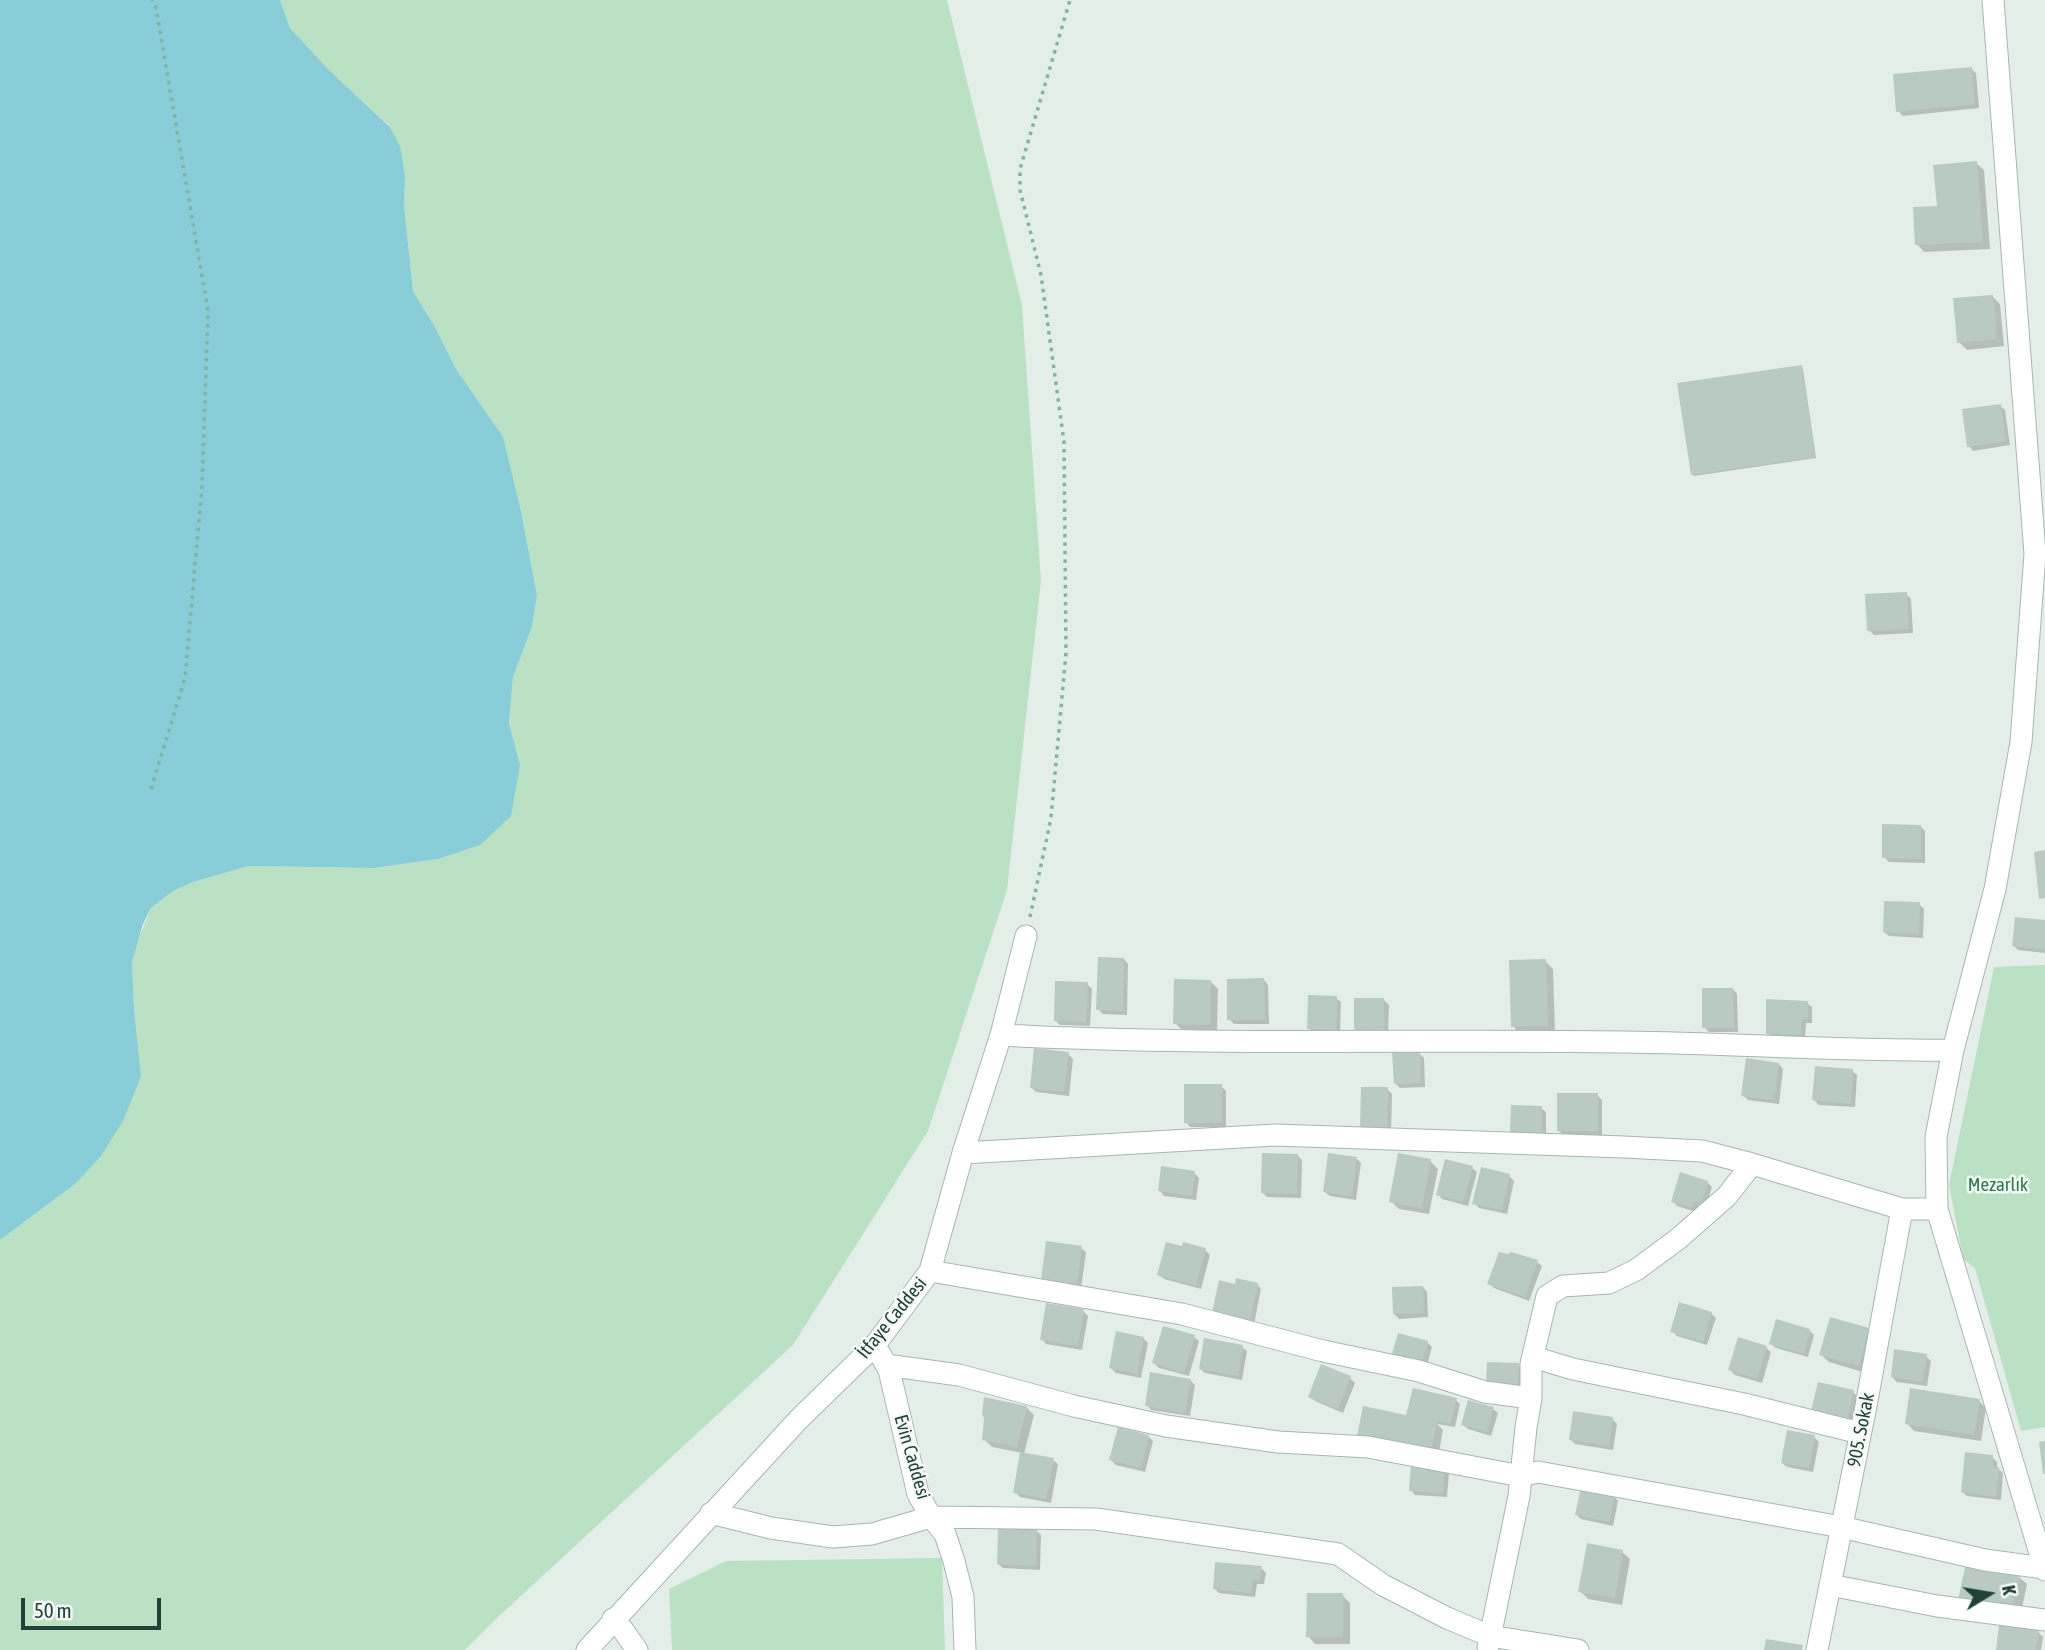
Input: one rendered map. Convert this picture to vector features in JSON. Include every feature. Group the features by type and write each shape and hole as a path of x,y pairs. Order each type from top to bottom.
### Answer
{"street":[{"path":"886,1365 960,1375 1074,1406 1166,1426 1278,1442 1368,1447 1521,1476 1538,1472 1841,1527 1985,1560 2045,1569 1937,1209 1936,1138 1953,1050 1996,888 2021,742 2040,555 1993,0"},
{"name":"İtfaye Caddesi","path":"587,1650 799,1419 875,1345 930,1271 963,1153 1001,1035 1026,936"},
{"path":"1001,1035 1100,1040 1627,1042 1888,1051 1953,1050"},
{"path":"963,1153 1275,1135 1702,1152 1752,1164 1902,1209 1937,1209"},
{"path":"1489,1643 1519,1496 1531,1398 1533,1357 1547,1296 1563,1286 1609,1283 1636,1270 1678,1239 1727,1196 1752,1164"},
{"name":"905. Sokak","path":"1817,1650 1902,1209"},
{"path":"930,1271 1182,1314 1323,1351 1419,1371 1485,1392 1531,1398"},
{"name":"Evin Caddesi","path":"875,1345 886,1365 918,1494 945,1534 954,1560 963,1597 965,1650"},
{"path":"1533,1357 1573,1369 1744,1404 1860,1433"},
{"path":"711,1513 771,1528 833,1537 872,1534 932,1517 1096,1519 1338,1554 1383,1585 1489,1643 1578,1650"},
{"path":"1830,1585 1937,1606 2045,1620"},
{"path":"613,1619 636,1650"}],"path":[{"path":"151,789 185,678 202,486 208,311 156,8 152,0"},
{"path":"1026,936 1051,818 1066,653 1065,442 1041,275 1020,190 1020,169 1070,0"}],"green space":[{"path":"280,0 947,0 1022,305 1041,581 1007,890 928,1131 793,1345 465,1650 0,1650 0,1240 75,1184 141,1076 132,962 151,908 173,891 193,882 249,866 374,868 438,859 520,766 509,723 513,677 532,627 537,595 520,506 503,438 456,369 413,291 404,205 405,176 389,125 328,69 290,28"},
{"name":"Mezarlık","path":"2045,965 2045,1427 2021,1431 1975,1268 1963,1259 1949,1185 1994,967"},
{"path":"942,1558 945,1650 672,1650 669,1589 726,1561"}],"water":[{"path":"0,0 280,0 290,28 328,69 389,126 400,146 405,176 404,205 413,291 456,369 503,437 520,506 537,595 532,627 513,677 509,723 520,765 511,816 480,845 438,859 374,868 249,866 193,882 173,891 151,908 143,924 132,962 141,1076 123,1121 101,1156 75,1184 0,1240"}],"building":[{"path":"1972,67 1975,104 1896,112 1893,74"},
{"path":"1977,161 1983,242 1915,245 1913,207 1937,206 1933,165"},
{"path":"1993,295 1997,339 1957,343 1953,298"},
{"path":"1802,365 1815,457 1691,475 1677,383"},
{"path":"2001,404 2006,441 1967,447 1962,409"},
{"path":"1907,592 1909,629 1867,631 1865,594"},
{"path":"1882,824 1921,825 1921,859 1882,858"},
{"path":"2045,850 2045,898 2039,899 2034,852"},
{"path":"1884,901 1920,902 1919,934 1883,932"},
{"path":"2015,917 2045,920 2045,949 2012,946"},
{"path":"1098,957 1124,958 1123,1011 1096,1010"},
{"path":"1546,959 1548,1026 1511,1027 1509,960"},
{"path":"1264,978 1265,1020 1227,1020 1227,979"},
{"path":"1174,979 1211,980 1210,1025 1173,1024"},
{"path":"1055,981 1088,982 1086,1022 1054,1021"},
{"path":"1702,988 1733,988 1734,1028 1702,1028"},
{"path":"1308,995 1337,996 1336,1030 1307,1029"},
{"path":"1354,998 1384,998 1384,1030 1354,1029"},
{"path":"1766,999 1808,1001 1808,1019 1802,1019 1801,1035 1766,1034"},
{"path":"1034,1048 1069,1052 1064,1092 1030,1088"},
{"path":"1420,1051 1421,1083 1394,1084 1392,1052"},
{"path":"1746,1058 1779,1063 1774,1100 1741,1096"},
{"path":"1815,1066 1853,1069 1851,1104 1812,1100"},
{"path":"1184,1084 1222,1084 1222,1123 1184,1123"},
{"path":"1361,1087 1388,1087 1387,1130 1360,1130"},
{"path":"1557,1093 1598,1093 1598,1131 1557,1131"},
{"path":"1511,1105 1542,1106 1542,1135 1510,1134"},
{"path":"1262,1153 1298,1154 1297,1194 1261,1193"},
{"path":"1328,1153 1357,1157 1352,1196 1323,1192"},
{"path":"1398,1153 1431,1159 1422,1208 1389,1202"},
{"path":"1445,1159 1473,1166 1463,1202 1436,1195"},
{"path":"1161,1166 1195,1171 1192,1196 1158,1191"},
{"path":"1481,1167 1510,1174 1502,1210 1472,1204"},
{"path":"1680,1172 1708,1181 1701,1203 1694,1201 1692,1208 1671,1202"},
{"path":"1046,1241 1082,1246 1077,1285 1041,1280"},
{"path":"1166,1242 1182,1246 1183,1242 1206,1248 1196,1286 1157,1275"},
{"path":"1499,1252 1511,1252 1538,1260 1525,1297 1487,1284"},
{"path":"1236,1278 1258,1283 1250,1320 1212,1313 1219,1280 1235,1284"},
{"path":"1423,1286 1424,1313 1393,1314 1392,1287"},
{"path":"1679,1302 1712,1312 1703,1342 1670,1332"},
{"path":"1046,1303 1084,1309 1078,1346 1040,1340"},
{"path":"1830,1317 1869,1328 1859,1366 1819,1355"},
{"path":"1776,1319 1810,1329 1804,1354 1769,1344"},
{"path":"1163,1326 1195,1335 1184,1373 1152,1363"},
{"path":"1116,1331 1144,1337 1137,1374 1109,1368"},
{"path":"1398,1333 1428,1341 1421,1365 1391,1357"},
{"path":"1738,1337 1767,1346 1757,1379 1728,1370"},
{"path":"1204,1338 1243,1345 1238,1376 1199,1369"},
{"path":"1894,1349 1927,1354 1923,1382 1891,1377"},
{"path":"1487,1362 1519,1363 1518,1387 1486,1385"},
{"path":"1321,1364 1351,1376 1338,1409 1308,1397"},
{"path":"1150,1372 1191,1379 1185,1413 1145,1406"},
{"path":"1818,1382 1854,1390 1846,1424 1810,1415"},
{"path":"1413,1388 1457,1398 1450,1424 1437,1421 1431,1451 1357,1436 1363,1406 1406,1415"},
{"path":"1910,1388 1980,1399 1974,1435 1905,1424"},
{"path":"984,1397 1027,1406 1017,1447 982,1440"},
{"path":"1468,1400 1494,1407 1487,1432 1461,1425"},
{"path":"1573,1411 1613,1417 1609,1446 1569,1440"},
{"path":"1118,1427 1149,1435 1141,1468 1109,1460"},
{"path":"1787,1430 1815,1435 1809,1468 1781,1463"},
{"path":"2045,1441 2045,1474 2043,1474 2039,1442"},
{"path":"1020,1452 1054,1458 1046,1499 1013,1493"},
{"path":"1965,1452 1993,1455 1993,1467 1999,1467 1996,1497 1961,1492"},
{"path":"1411,1463 1445,1466 1443,1493 1409,1491"},
{"path":"1581,1487 1615,1495 1609,1522 1575,1515"},
{"path":"998,1527 1037,1529 1036,1566 997,1564"},
{"path":"1587,1543 1623,1550 1615,1598 1578,1592"},
{"path":"1215,1562 1262,1566 1260,1580 1253,1580 1251,1593 1213,1589"},
{"path":"1966,1563 2020,1575 2012,1611 1958,1600"},
{"path":"1307,1593 1343,1593 1343,1637 1306,1637"},
{"path":"1999,1625 2039,1630 2036,1650 1996,1650"},
{"path":"1766,1639 1803,1645 1802,1650 1764,1650"}]}
